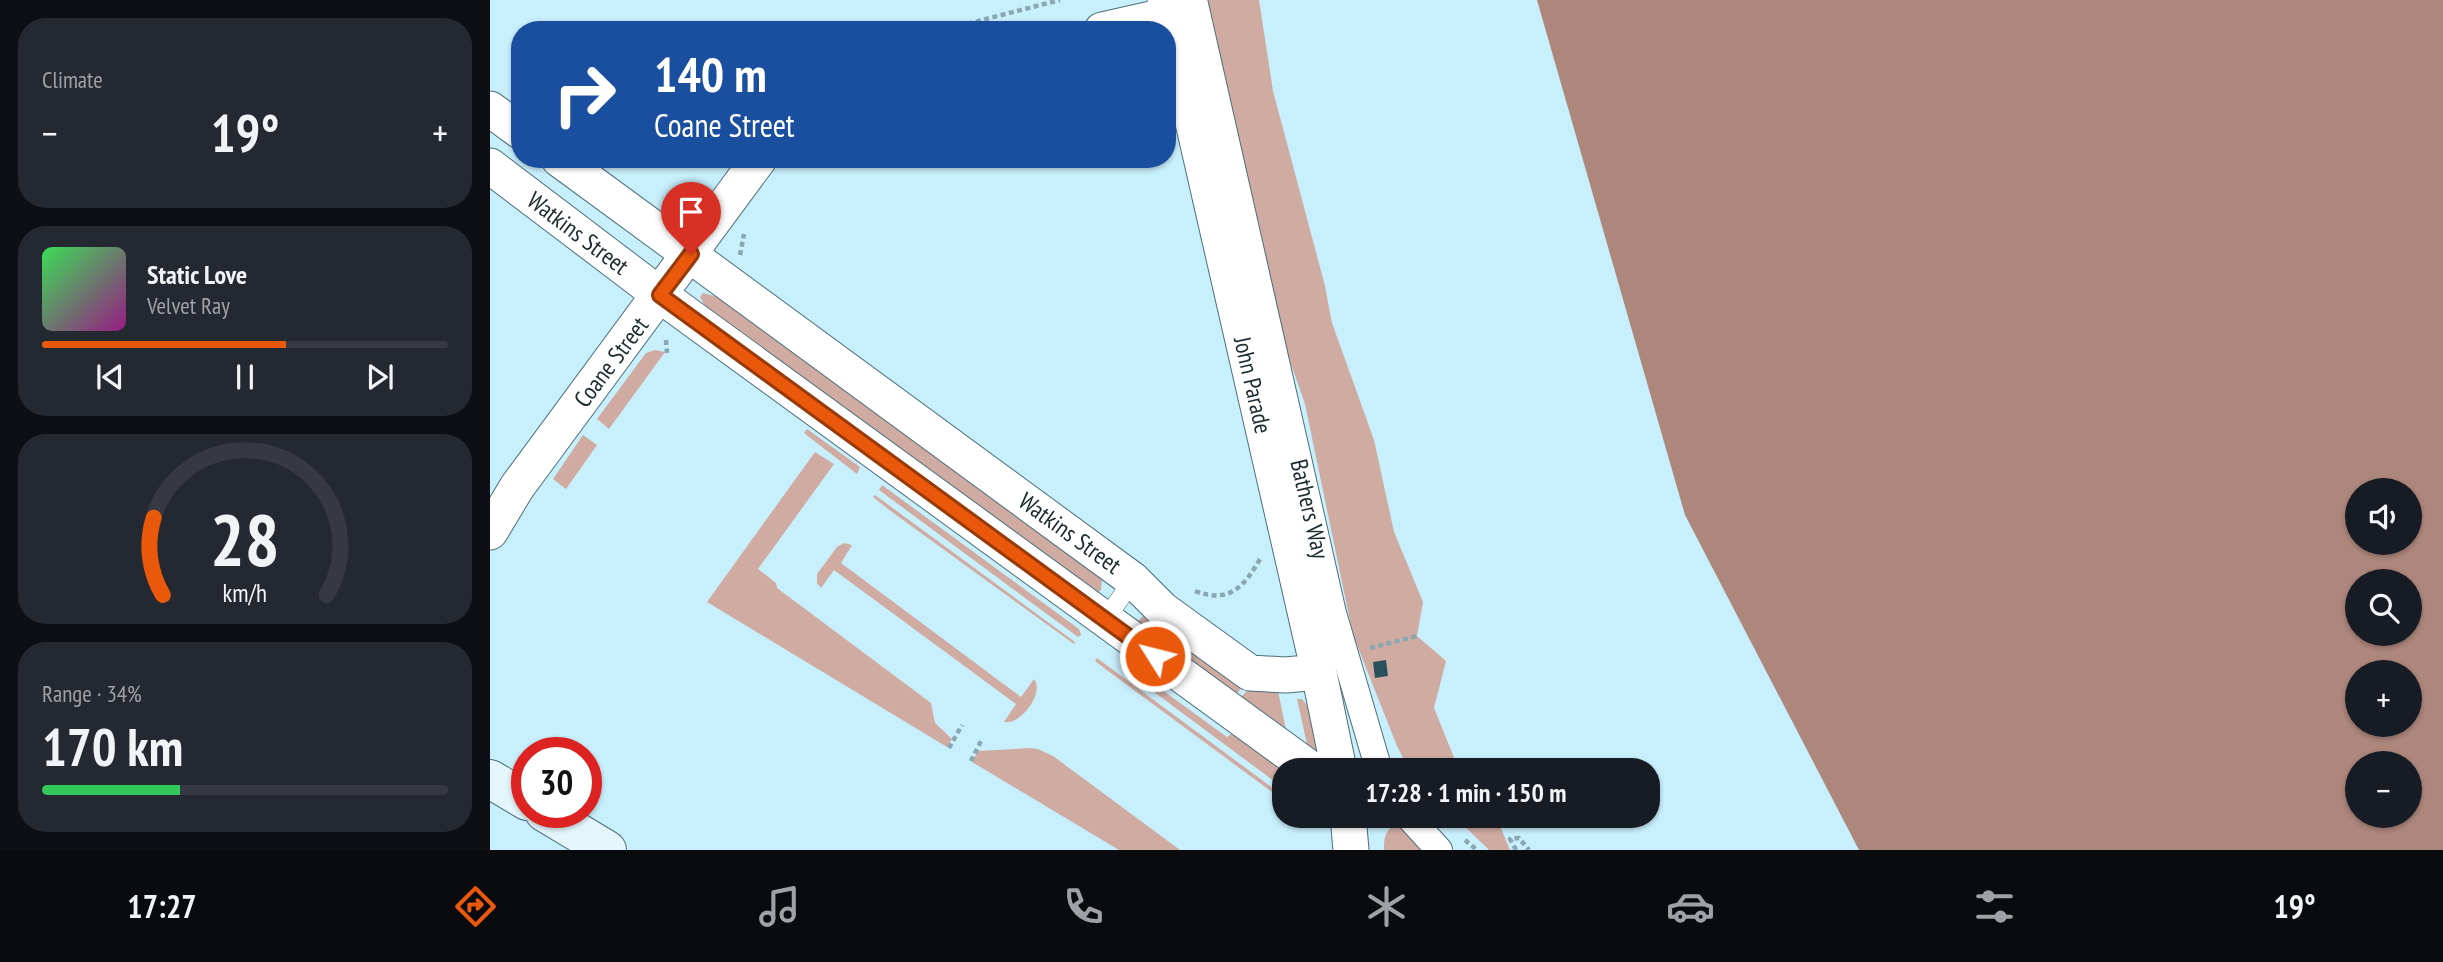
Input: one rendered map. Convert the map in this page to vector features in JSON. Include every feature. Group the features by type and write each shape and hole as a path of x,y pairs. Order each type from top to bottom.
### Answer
{"main road":[{"path":"490,779 511,792"},
{"path":"571,828 607,850"}],"street":[{"path":"1129,21 1176,5"},
{"name":"John Parade","path":"1176,5 1336,758"},
{"name":"Bathers Way","path":"1176,5 1333,613 1375,758"},
{"path":"490,109 511,124"},
{"name":"Watkins Street","path":"490,166 660,295 1295,758"},
{"name":"Watkins Street","path":"572,168 1133,580 1163,610 1250,673 1286,675 1318,671"},
{"name":"Coane Street","path":"490,533 517,486 753,168"},
{"path":"1419,828 1439,850"}],"lane":[{"path":"1105,620 1133,580"}],"path":[{"path":"978,21 1060,0"},
{"path":"666,337 667,353"},
{"path":"1191,590 1210,595 1230,593 1250,576 1261,558"},
{"path":"1369,648 1417,636"},
{"path":"949,748 962,725"},
{"path":"971,761 982,739"},
{"path":"1516,850 1510,839 1519,838 1530,850"}],"shaded area":[{"path":"1206,0 1259,0 1273,91 1325,286 1332,323 1374,440 1394,532 1423,602 1417,636 1446,661 1434,708 1454,758 1403,758 1397,746 1353,635 1305,404 1284,344"},
{"path":"1537,0 2443,0 2443,850 1859,850 1685,515"},
{"path":"703,293 718,297 1102,578 1101,590 1096,594 706,308 700,297"},
{"path":"655,350 665,352 609,429 597,419 646,353"},
{"path":"807,429 860,467 857,474 804,433"},
{"path":"583,435 597,445 566,489 553,479"},
{"path":"815,452 834,464 758,569 776,583 777,588 931,703 935,723 952,739 947,747 707,602"},
{"path":"882,485 1079,629 1081,635 1078,637 879,490"},
{"path":"875,495 1075,642 1074,644 892,512 873,497"},
{"path":"844,543 852,545 841,563 1021,697 1034,679 1037,685 1034,700 1023,714 1010,722 1004,722 1016,704 834,570 821,588 817,583 817,574 837,547"},
{"path":"1145,614 1246,681 1237,694 1136,623"},
{"path":"1097,658 1272,788 1272,792 1104,668 1095,661"},
{"path":"1151,682 1227,737 1233,733 1272,761 1272,780 1154,692"},
{"path":"1251,686 1278,691 1288,739 1241,697"},
{"path":"1297,699 1302,699 1310,709 1322,757 1310,758"},
{"path":"1030,748 1053,756 1180,850 1119,850 972,762 978,751"},
{"path":"1391,828 1402,828 1426,850 1384,850 1386,833"},
{"path":"1466,828 1501,828 1510,850 1489,850"}],"building":[{"path":"1386,660 1388,676 1375,678 1373,662"}],"route":[{"path":"691,254 660,295 1155,656"}]}
